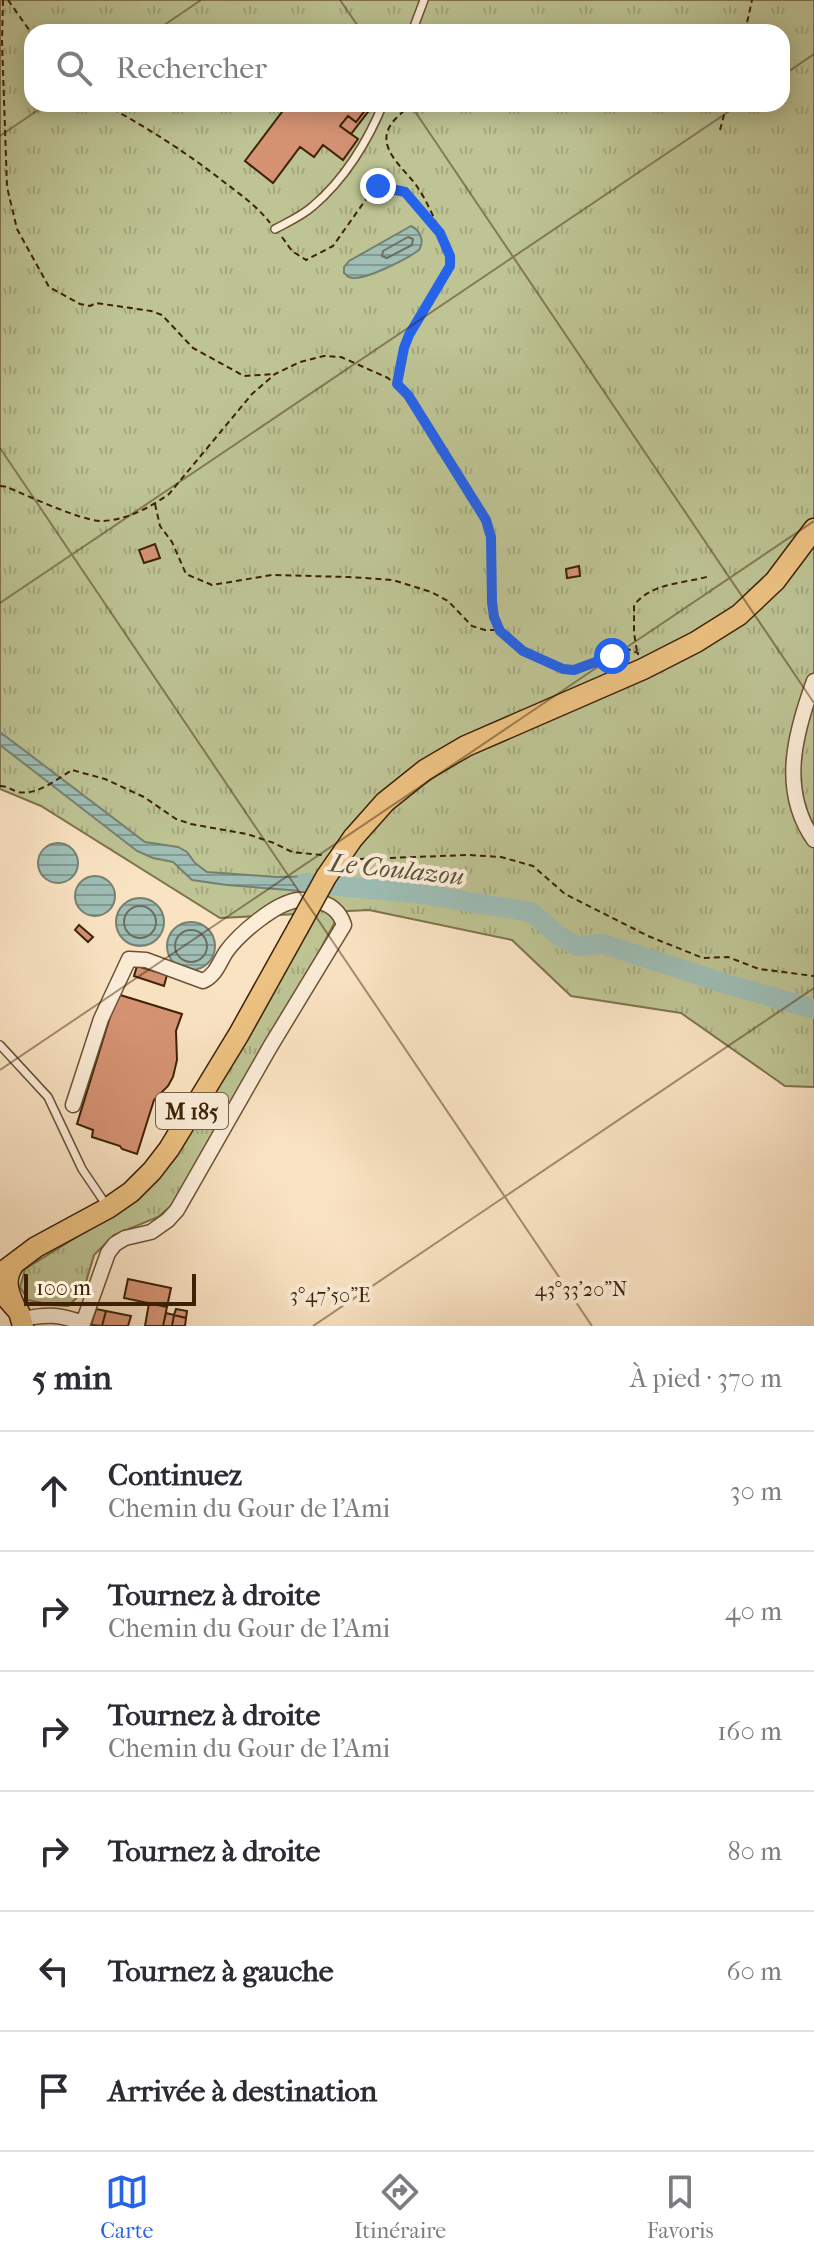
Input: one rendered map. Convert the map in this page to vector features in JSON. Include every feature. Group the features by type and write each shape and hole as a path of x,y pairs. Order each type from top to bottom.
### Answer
{"main road":[{"name":"M 185","path":"0,1274 21,1257 108,1208 131,1192 152,1171 169,1149 239,1034 326,877 352,848 385,802 425,770 466,746 640,661 696,642 739,615 775,581 814,529"},
{"path":"15,1311 7,1279 11,1268 21,1257"}],"street":[{"path":"814,681 795,738 793,761 794,788 800,811 814,840"},
{"path":"15,1311 50,1314 83,1324 108,1253 115,1244 125,1238 151,1232 177,1210 344,925 341,915 322,902 297,900 287,904 255,922 226,953 212,977 203,981 146,960 129,959 101,1019 73,1105"}],"lane":[{"path":"415,24 424,0"},
{"path":"275,229 312,207 329,190 352,162 380,112"},
{"path":"0,1045 48,1097 82,1169 108,1208"}],"path":[{"path":"3,0 2,99 7,187 17,229 49,287 80,304 90,306 96,303 162,315 193,348 244,376 275,374"},
{"path":"8,0 25,24"},
{"path":"747,24 752,0"},
{"path":"119,112 197,161 260,209 292,251 306,260 333,246 378,186 405,192 440,233"},
{"path":"397,384 409,335 450,266 450,256 433,215 418,187 394,158 388,145 387,133 393,121 403,112"},
{"path":"720,130 725,112"},
{"path":"0,486 96,521 125,517 169,494 252,394 275,374 300,362 324,356 341,357 397,384 408,395 486,520 491,537 492,602 500,631 523,651 563,669 574,670 628,649 640,661"},
{"path":"155,504 160,526 172,542 186,574 212,585 272,575 393,580 448,601 472,626 500,631"},
{"path":"640,661 634,633 634,605 641,597 659,587 710,576"},
{"path":"0,786 20,793 43,788 72,770 105,779 144,797 176,819 247,834 292,852 322,855"},
{"path":"352,848 381,860 469,855 501,857 533,866 565,894 648,936 703,958 728,957 759,969 814,976"}],"green space":[{"path":"0,0 814,0 814,1087 785,1086 681,1013 571,996 512,940 369,910 328,912 336,920 300,988 172,1205 158,1217 114,1235 94,1255 83,1292 68,1306 28,1300 20,1287 25,1269 109,1217 159,1171 316,913 220,918 41,806 0,789"}],"water":[{"path":"411,226 421,236 419,250 374,273 355,278 344,273 349,261"},
{"path":"0,732 145,842 178,847 207,872 277,877 325,876 314,892 192,880 173,862 137,851 0,745"},
{"path":"58,843 72,849 78,863 72,877 58,883 44,877 38,863 44,849"},
{"path":"95,876 109,882 115,896 109,910 95,916 81,910 75,896 81,882"},
{"path":"140,898 157,905 164,922 157,939 140,946 123,939 116,922 123,905"},
{"path":"191,922 208,929 215,946 208,963 191,970 174,963 167,946 174,929"}],"building":[{"path":"282,112 364,112 356,122 348,116 340,126 358,139 343,160 323,145 314,157 300,147 273,183 245,161"},
{"path":"364,112 368,112 351,134 340,126 348,116 356,122"},
{"path":"155,544 160,558 144,563 139,550"},
{"path":"579,566 580,576 567,578 566,569"},
{"path":"79,925 93,937 88,942 75,930"},
{"path":"137,966 167,975 164,986 134,976"},
{"path":"117,994 182,1014 176,1031 177,1060 173,1077 154,1100 137,1154 92,1137 93,1130 77,1124"},
{"path":"128,1279 171,1288 167,1307 124,1298"},
{"path":"149,1303 167,1307 163,1326 145,1326"},
{"path":"96,1309 106,1311 102,1326 91,1325"},
{"path":"176,1309 187,1311 186,1318 174,1315"},
{"path":"106,1311 131,1316 128,1326 102,1326"},
{"path":"166,1313 174,1315 172,1326 163,1326"},
{"path":"174,1315 186,1318 185,1326 172,1326"}],"waterway":[{"name":"Le Coulazou","path":"305,883 416,893 531,912 559,936 577,946 603,944 814,1009"}],"route":[{"path":"378,186 405,192 440,233 450,256 450,266 409,335 397,384 408,395 486,520 491,537 492,602 500,631 523,651 563,669 574,670 612,656"}]}
